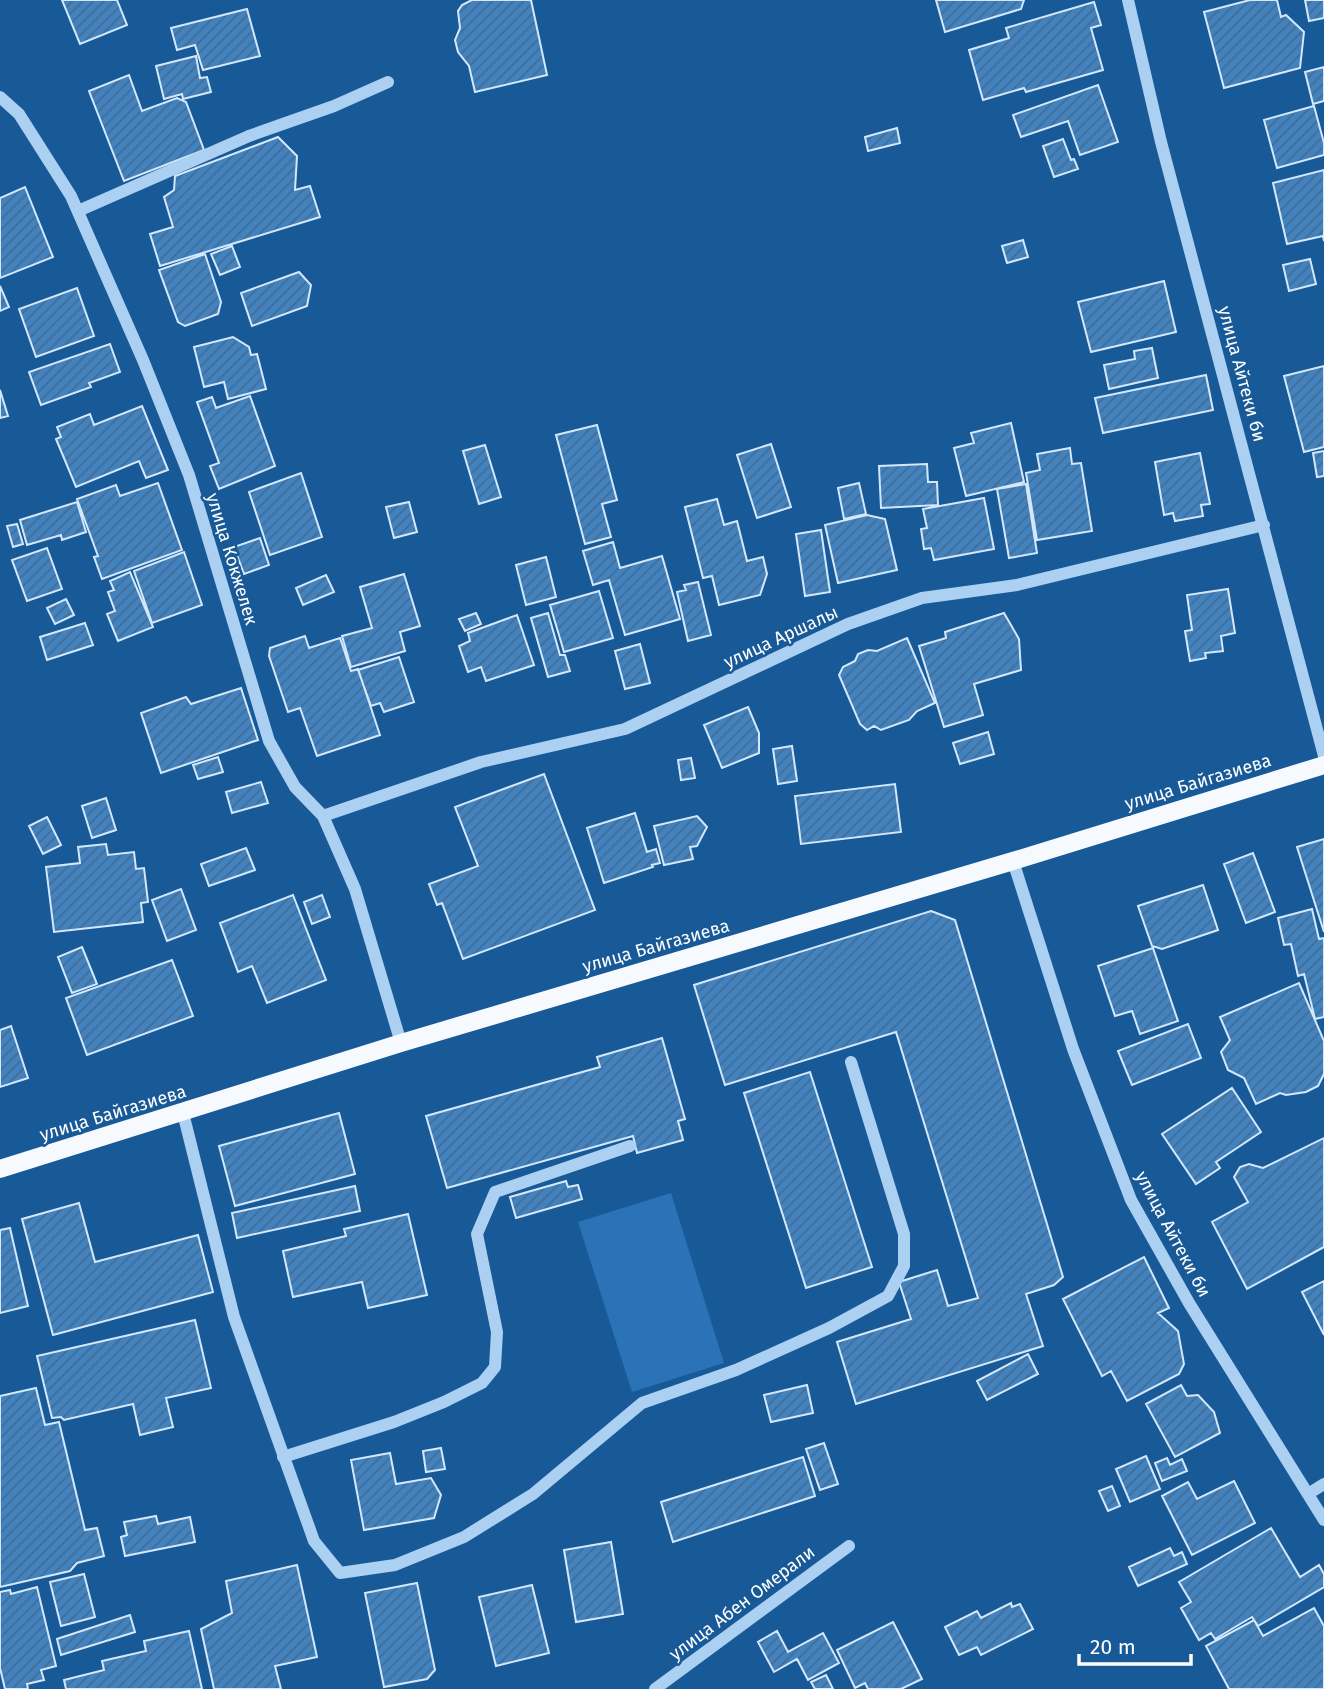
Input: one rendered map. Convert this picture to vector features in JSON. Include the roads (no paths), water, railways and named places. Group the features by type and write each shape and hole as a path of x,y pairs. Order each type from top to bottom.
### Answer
{"main road":[{"name":"улица Байгазиева","path":"0,1169 401,1043 1013,861 1324,765"}],"street":[{"name":"улица Айтеки би","path":"1128,0 1161,142 1324,756"},
{"path":"78,211 249,136 334,106 388,82"},
{"name":"улица Кокжелек","path":"0,97 19,114 71,196 143,360 189,475 269,741 295,788 323,816 355,889 401,1043"},
{"name":"улица Аршалы","path":"323,816 481,762 625,729 848,624 922,598 1017,585 1264,525"},
{"name":"улица Айтеки би","path":"1013,861 1073,1049 1131,1200 1189,1303 1324,1520"},
{"path":"183,1113 234,1317 314,1541 340,1573 395,1565 464,1537 533,1494 642,1403 736,1370 829,1328 888,1296 904,1266 904,1234 851,1062"},
{"path":"283,1457 394,1422 482,1383 495,1367 497,1332 477,1234 495,1192 630,1146"},
{"path":"1308,1494 1324,1484"},
{"name":"улица Абен Омерали","path":"655,1689 849,1546"}]}
